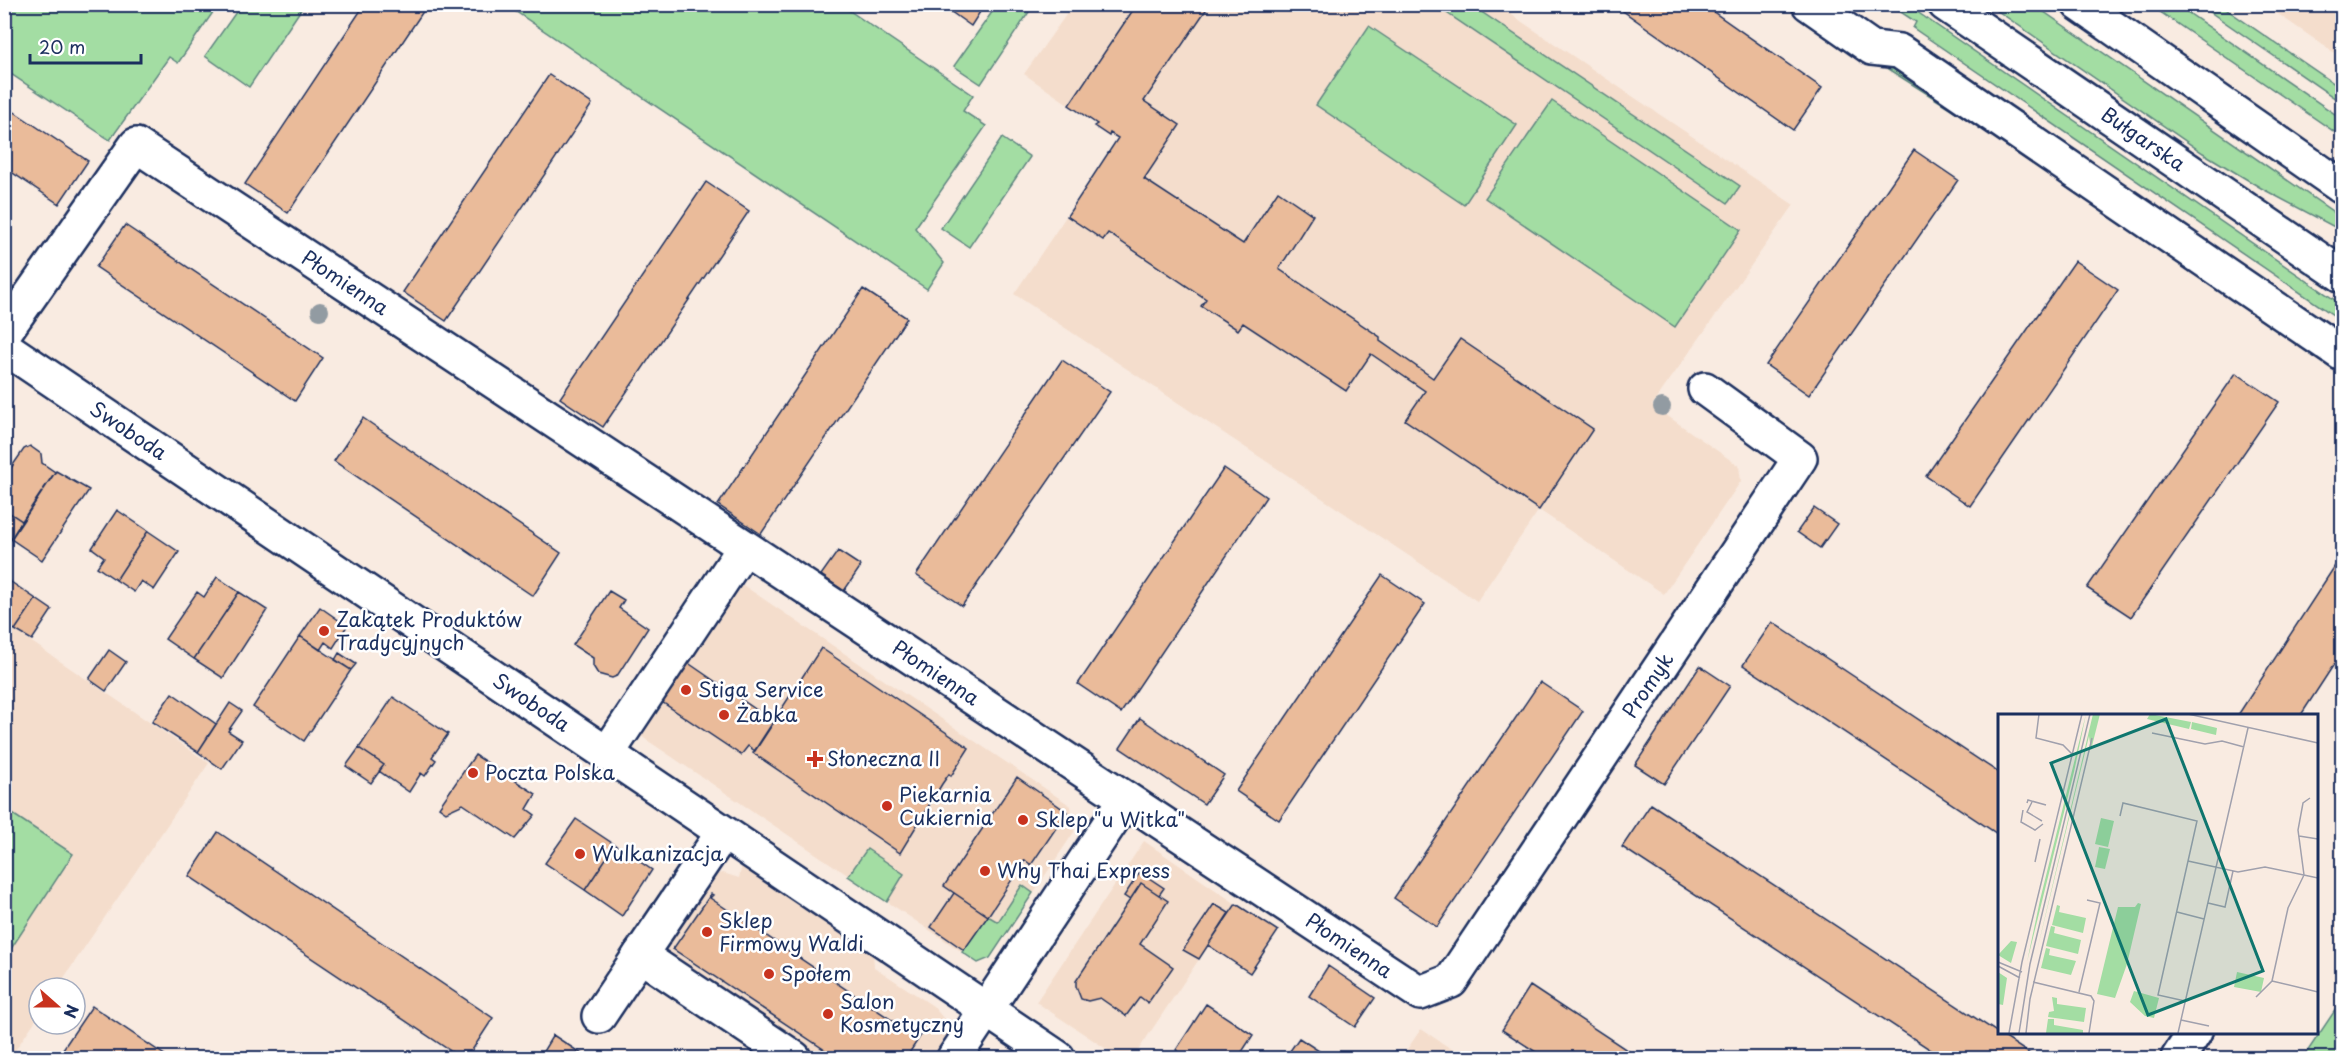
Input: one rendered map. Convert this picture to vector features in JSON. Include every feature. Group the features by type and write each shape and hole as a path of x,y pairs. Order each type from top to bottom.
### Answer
{"street":[{"path":"1809,4 1872,48 1899,51 2343,354"},
{"name":"Bułgarska","path":"1945,4 2343,275"},
{"path":"2079,4 2343,187"},
{"name":"Płomienna","path":"4,333 136,145 1420,993"},
{"name":"Swoboda","path":"4,347 1058,1059"},
{"name":"Promyk","path":"1420,993 1451,981 1800,458 1705,389"},
{"path":"607,754 744,548"},
{"path":"954,1059 1126,799"},
{"path":"599,1016 722,834"},
{"path":"640,955 794,1059"},
{"path":"2178,1059 2194,1033"}],"shaded area":[{"path":"1073,5 1497,5 1794,205 1652,405 1739,466 1741,481 1664,594 1539,510 1477,601 1014,294 1118,139 1094,126 1096,123 1024,74"},
{"path":"2265,5 2342,5 2342,58"},
{"path":"734,579 1071,806 1074,832 990,958 978,963 632,730"},
{"path":"4,623 209,763 65,976 27,976 27,1033 10,1058 4,1058"},
{"path":"1144,841 1236,904 1133,1058 1120,1058 1036,1002"},
{"path":"742,865 873,952 874,967 933,1006 944,1019 948,1036 938,1058 809,1058 668,958 664,943 708,876 723,873 739,878"},
{"path":"1421,1029 1465,1058 1401,1058"}],"green space":[{"path":"1030,4 1033,6 981,84 954,66 997,5"},
{"path":"4,5 218,5 178,63 169,57 110,140 5,70"},
{"path":"241,5 304,5 249,87 205,56"},
{"path":"506,5 841,5 973,95 963,111 986,126 915,228 944,263 927,289"},
{"path":"1435,5 1471,5 1740,186 1728,203"},
{"path":"1890,5 1907,5 2342,305 2342,321 1913,28 1916,22"},
{"path":"1989,5 2034,5 2342,218 2342,231 2261,188 2203,153"},
{"path":"2150,5 2177,5 2342,119 2342,137"},
{"path":"2200,5 2220,5 2342,89 2342,103"},
{"path":"1369,26 1517,125 1464,205 1316,105"},
{"path":"1897,67 1991,134 1888,69"},
{"path":"1552,101 1741,230 1675,327 1485,198"},
{"path":"1002,138 1030,157 969,247 941,228"},
{"path":"5,809 73,854 5,958"},
{"path":"867,849 904,874 887,902 848,876"},
{"path":"1022,885 1033,893 990,958 978,963 962,952 988,916 998,922"},
{"path":"2342,1000 2342,1058 2303,1058"}],"building":[{"path":"365,4 428,4 288,213 245,184"},
{"path":"940,4 985,4 971,26"},
{"path":"1137,4 1210,4 1144,101 1180,125 1144,179 1243,244 1278,191 1313,215 1279,269 1380,337 1380,341 1433,378 1460,339 1593,429 1539,510 1405,420 1425,391 1371,354 1346,391 1243,323 1238,330 1201,306 1206,299 1108,233 1103,240 1067,216 1118,138 1110,133 1109,136 1094,126 1097,124 1069,105"},
{"path":"1613,4 1702,4 1822,88 1793,130"},
{"path":"549,75 592,104 446,321 403,292"},
{"path":"4,105 88,161 59,204 4,167"},
{"path":"1914,150 1958,180 1809,395 1766,365"},
{"path":"706,182 749,211 603,427 560,398"},
{"path":"125,225 323,358 295,401 96,267"},
{"path":"2075,261 2118,290 1970,506 1926,476"},
{"path":"863,289 907,318 761,534 718,505"},
{"path":"1062,360 1110,392 962,606 916,575"},
{"path":"2236,373 2279,402 2131,617 2087,588"},
{"path":"363,418 561,553 533,596 334,461"},
{"path":"30,446 41,454 42,463 55,472 22,521 4,509 4,478 24,449"},
{"path":"1224,468 1266,497 1121,713 1078,684"},
{"path":"56,471 89,490 42,560 11,539"},
{"path":"1814,508 1837,524 1820,548 1797,532"},
{"path":"4,509 22,521 10,540 4,537"},
{"path":"117,510 148,531 116,580 97,567 104,557 92,548"},
{"path":"148,531 179,552 154,590 141,581 134,592 116,580"},
{"path":"838,551 861,566 844,591 821,575"},
{"path":"2342,555 2342,652 2302,714 2239,714"},
{"path":"1382,575 1425,604 1279,820 1236,791"},
{"path":"217,577 239,592 194,659 165,639 197,592 204,597"},
{"path":"8,580 36,599 15,630 4,622 4,586"},
{"path":"609,591 624,600 619,608 648,628 617,676 612,678 598,674 593,666 593,658 573,645"},
{"path":"239,592 267,610 223,678 194,659"},
{"path":"36,599 52,610 32,640 15,630"},
{"name":"Zakątek Produktów Tradycyjnych","path":"320,607 347,626 333,648 325,642 320,650 300,636"},
{"path":"1772,622 1998,772 1998,834 1743,665"},
{"path":"300,636 351,670 304,741 253,707"},
{"path":"821,648 969,748 951,776 949,774 942,784 900,853 753,753"},
{"path":"109,650 126,662 106,691 89,679"},
{"path":"339,653 356,664 351,670 335,660"},
{"path":"684,660 774,722 755,751 748,746 741,755 656,698"},
{"path":"1700,666 1730,686 1664,784 1635,765"},
{"path":"1540,682 1583,711 1437,927 1394,898"},
{"path":"172,693 216,724 198,752 152,722"},
{"path":"393,697 448,734 432,757 436,760 425,776 421,773 409,792 379,771 384,765 359,748"},
{"path":"230,703 242,711 228,731 242,740 222,769 198,752"},
{"path":"1140,718 1224,775 1204,804 1120,748"},
{"path":"359,748 384,765 371,783 346,766"},
{"path":"475,755 536,794 527,809 535,815 515,839 463,804 446,812 439,807"},
{"path":"1017,777 1067,812 1031,865 1025,860 988,916 944,886"},
{"path":"1651,804 2036,1058 1943,1058 1622,847"},
{"name":"Wulkanizacja","path":"576,819 615,845 585,890 545,863"},
{"path":"218,832 493,1018 467,1058 461,1058 189,876"},
{"path":"615,845 652,870 622,916 585,890"},
{"path":"1140,872 1164,888 1159,895 1141,883 1130,900 1124,896"},
{"path":"1141,883 1168,901 1140,944 1173,967 1148,1003 1140,997 1126,1016 1100,998 1088,1001 1081,999 1076,981"},
{"path":"954,893 988,916 964,950 931,927"},
{"path":"711,894 713,895 710,898 917,1037 921,1035 906,1058 837,1058 673,949"},
{"path":"1214,904 1229,913 1199,959 1183,950"},
{"path":"1236,904 1278,931 1250,973 1208,945"},
{"path":"1328,966 1375,998 1355,1027 1309,996"},
{"path":"1530,986 1639,1058 1545,1058 1502,1030"},
{"path":"1206,1004 1253,1035 1238,1058 1221,1058 1212,1053 1208,1058 1188,1058 1176,1050"},
{"path":"92,1006 169,1058 71,1058 61,1052 72,1036 87,1036 87,1013"},
{"path":"553,1035 588,1058 539,1058"},
{"path":"1299,1038 1319,1051 1315,1058 1285,1058"}],"place":[{"name":"Zakątek Produktów Tradycyjnych","path":"324,631"},
{"name":"Stiga Service","path":"686,690"},
{"name":"Żabka","path":"724,715"},
{"name":"Słoneczna II","path":"815,759"},
{"name":"Poczta Polska","path":"473,773"},
{"name":"Piekarnia Cukiernia","path":"887,806"},
{"name":"Sklep \"u Witka\"","path":"1023,820"},
{"name":"Wulkanizacja","path":"580,854"},
{"name":"Why Thai Express","path":"985,871"},
{"name":"Sklep Firmowy Waldi","path":"707,932"},
{"name":"Społem","path":"769,974"},
{"name":"Salon Kosmetyczny","path":"828,1014"}]}
